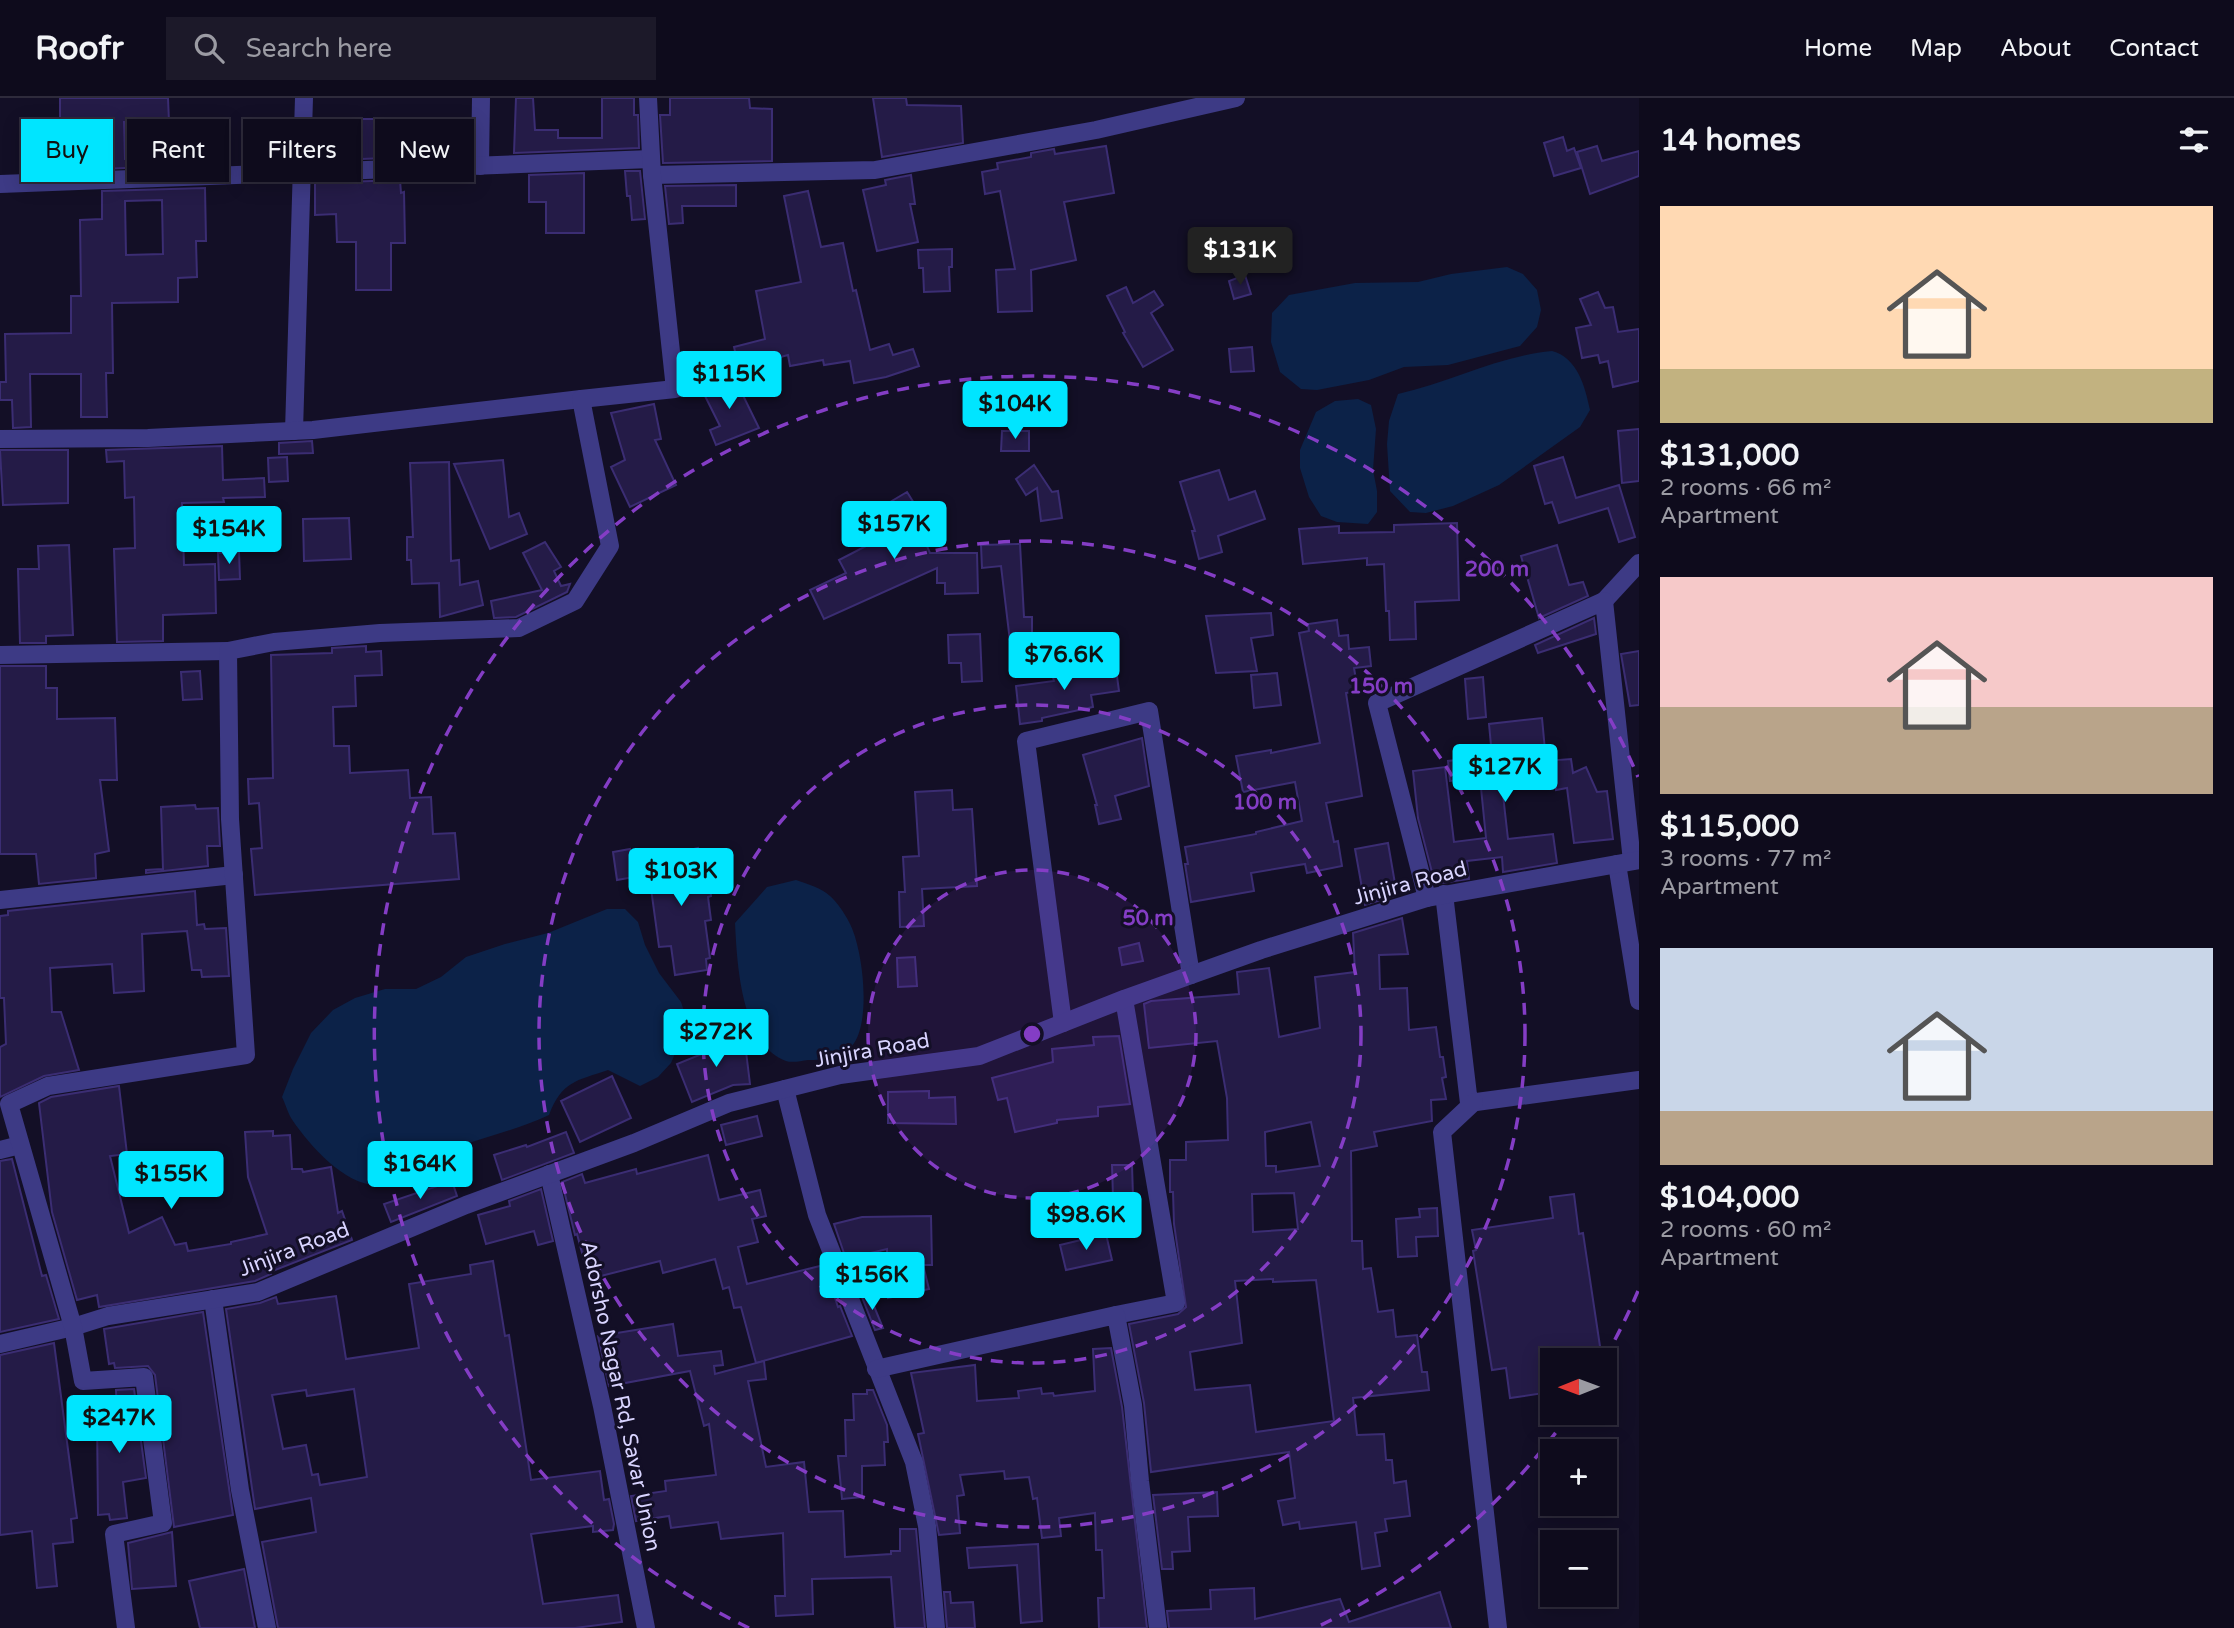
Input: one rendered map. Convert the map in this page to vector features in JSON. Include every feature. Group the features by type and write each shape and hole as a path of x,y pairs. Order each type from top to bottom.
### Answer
{"street":[{"path":"303,119 304,98"},
{"path":"480,166 481,98"},
{"path":"0,439 148,438 294,431 675,389 652,167 648,98"},
{"path":"361,171 480,166 875,170 1096,130 1236,98"},
{"path":"0,184 243,175"},
{"path":"294,431 301,182"},
{"path":"0,655 228,651 274,642 380,633 519,628 575,601 610,545 581,399"},
{"path":"1639,563 1604,601 1377,703 1435,896 1469,1102 1639,1080"},
{"path":"1604,601 1629,861 1639,1001"},
{"path":"126,1628 114,1534 163,1522 144,1377 83,1381 73,1327 20,1145 4,1105 48,1086 246,1055 230,819 228,651"},
{"path":"1063,1023 1026,741 1149,711 1191,975"},
{"name":"Jinjira Road","path":"0,1344 108,1316 258,1292 466,1205 729,1103 840,1075 979,1056 1261,950 1435,896 1629,861"},
{"path":"0,900 234,875"},
{"path":"876,1369 1176,1303 1125,999"},
{"path":"785,1089 817,1215 914,1462 927,1526 936,1628"},
{"path":"1474,1102 1442,1132 1499,1628"},
{"path":"0,1150 20,1145"},
{"name":"Adorsho Nagar Rd, Savar Union","path":"549,1174 602,1406 646,1628"},
{"path":"213,1299 240,1490 267,1628"},
{"path":"1116,1315 1133,1405 1158,1628"}],"water":[{"path":"1507,267 1523,274 1537,290 1541,310 1537,327 1520,346 1448,365 1404,367 1369,380 1317,390 1301,389 1280,372 1271,342 1272,313 1289,295 1355,283 1418,282 1451,274"},
{"path":"1552,351 1568,360 1583,383 1590,410 1580,427 1499,485 1453,506 1426,513 1410,512 1390,491 1387,444 1389,421 1398,394 1513,358"},
{"path":"1358,399 1371,405 1376,429 1373,470 1377,512 1368,524 1337,522 1321,516 1309,497 1300,468 1300,450 1316,412 1335,401"},
{"path":"796,880 827,893 847,919 858,949 864,1003 858,1035 848,1050 832,1058 791,1062 771,1052 759,1038 751,1021 740,980 735,923 767,887"},
{"path":"607,909 625,909 638,922 645,945 659,973 681,1002 686,1017 686,1028 671,1063 658,1077 640,1086 608,1070 579,1080 559,1095 549,1115 453,1149 404,1177 386,1184 359,1182 346,1175 321,1155 293,1121 282,1097 311,1033 333,1010 355,998 385,989 416,989 441,977 466,957 548,933"}],"building":[{"path":"60,98 168,98 169,119 127,119 127,122 124,122 127,168 113,169 113,119 60,119"},
{"path":"516,98 533,98 535,130 558,130 558,138 602,138 602,98 634,98 634,115 638,115 639,148 514,153"},
{"path":"670,98 749,98 750,108 772,109 772,161 663,163 660,115 670,115"},
{"path":"873,98 906,98 907,105 961,106 963,143 882,157"},
{"path":"361,119 375,119 375,158 361,159"},
{"path":"1563,137 1567,151 1574,148 1581,168 1554,176 1544,143"},
{"path":"1106,146 1114,193 1064,202 1076,260 1031,270 1032,311 998,312 996,270 1015,269 1000,191 985,194 982,172 998,169 997,163 1031,157 1031,153 1054,149 1055,154"},
{"path":"1597,146 1602,161 1639,151 1639,176 1590,194 1577,152"},
{"path":"625,171 640,171 645,219 632,220"},
{"path":"584,173 584,233 546,233 546,202 529,202 529,175"},
{"path":"911,175 915,204 910,204 918,242 877,251 863,190 886,185 885,180"},
{"path":"400,182 401,193 404,192 405,243 391,243 391,290 356,290 356,242 337,242 336,214 315,215 315,183"},
{"path":"736,185 736,206 682,206 683,223 669,224 665,186"},
{"path":"205,188 206,241 196,241 197,277 178,278 178,302 112,303 113,373 106,373 107,417 81,417 81,374 30,374 31,427 13,428 12,400 0,400 0,382 6,382 5,334 71,333 71,296 81,296 80,220 102,219 102,191","holes":["162,200 163,254 126,255 125,201"]},
{"path":"808,191 821,247 843,243 870,350 889,344 893,355 913,349 919,366 886,377 854,383 850,361 824,365 823,360 790,366 788,355 739,368 734,347 765,339 756,291 801,282 784,196"},
{"path":"952,249 952,267 949,267 950,291 924,292 923,268 919,268 918,250"},
{"path":"1245,275 1251,294 1234,299 1229,281"},
{"path":"1126,287 1133,303 1154,291 1163,305 1151,313 1173,350 1143,367 1123,333 1125,332 1107,296"},
{"path":"1598,292 1605,308 1613,307 1618,332 1639,329 1639,381 1613,387 1608,361 1600,363 1598,355 1582,358 1576,328 1591,325 1580,299"},
{"path":"1252,347 1254,371 1231,372 1229,349"},
{"path":"733,375 759,428 716,445 710,430 720,426 702,390"},
{"path":"654,404 661,439 655,440 676,485 630,507 611,467 625,460 611,413"},
{"path":"1639,429 1639,481 1622,483 1618,431"},
{"path":"1002,431 1029,431 1029,451 1001,451"},
{"path":"312,441 313,453 279,454 279,443"},
{"path":"222,446 223,480 264,478 265,497 182,503 184,565 215,564 216,613 163,615 163,641 117,642 114,549 135,548 134,497 125,498 124,461 107,462 106,450"},
{"path":"0,450 68,450 68,503 3,505"},
{"path":"287,457 288,481 269,482 268,458"},
{"path":"1563,457 1576,498 1619,485 1635,537 1619,542 1608,508 1559,523 1552,502 1545,504 1534,466"},
{"path":"503,460 509,517 519,513 527,534 490,549 454,464"},
{"path":"449,462 451,561 459,560 460,585 478,581 483,605 440,617 439,583 412,584 411,560 407,560 407,537 413,537 410,463"},
{"path":"1034,465 1052,492 1058,491 1062,518 1041,521 1037,488 1026,495 1016,479"},
{"path":"1219,470 1229,500 1255,491 1265,519 1218,536 1222,552 1199,559 1192,531 1195,531 1180,482"},
{"path":"907,492 924,519 917,523 930,553 977,553 978,593 945,594 945,583 937,583 937,568 824,619 810,590 846,573 839,560 870,544 858,521"},
{"path":"349,518 351,559 304,561 303,519"},
{"path":"1457,523 1459,600 1415,602 1416,639 1390,640 1384,564 1367,565 1367,558 1303,564 1299,529 1339,526 1339,533 1394,532 1394,525"},
{"path":"545,542 561,567 554,571 561,586 570,584 567,592 516,617 494,618 491,601 542,590 523,553"},
{"path":"1020,544 1024,617 1032,617 1032,639 1024,639 1024,658 1012,658 1001,566 982,568 981,545"},
{"path":"69,545 73,635 46,636 46,643 20,643 18,569 39,569 38,546"},
{"path":"1557,545 1569,585 1583,582 1588,596 1539,618 1521,556"},
{"path":"239,552 240,579 219,580 218,553"},
{"path":"1271,613 1273,635 1251,638 1257,671 1216,673 1206,616"},
{"path":"1594,618 1596,634 1538,653 1535,645"},
{"path":"1337,620 1339,636 1348,635 1349,649 1369,647 1371,666 1354,668 1358,691 1346,693 1362,796 1326,803 1334,842 1338,841 1342,866 1307,873 1305,864 1251,873 1254,891 1191,902 1185,847 1256,834 1302,821 1295,782 1243,792 1236,756 1271,750 1271,753 1320,743 1299,633 1309,631 1308,624"},
{"path":"980,634 982,681 962,682 961,663 949,663 948,635"},
{"path":"366,646 366,652 381,651 382,675 355,676 356,706 333,707 334,746 349,746 350,773 408,770 410,798 431,797 433,834 455,833 459,879 255,895 251,849 262,848 259,803 249,804 248,779 273,778 271,655 332,653 332,648"},
{"path":"1639,651 1639,705 1630,706 1621,654"},
{"path":"1083,659 1086,673 1116,669 1119,691 1091,695 1093,707 1020,724 1016,686 1054,681 1050,666"},
{"path":"0,666 46,666 46,688 57,688 57,719 115,718 117,780 100,780 109,851 95,854 96,878 39,884 36,854 0,854"},
{"path":"200,671 202,699 183,700 181,672"},
{"path":"1277,673 1281,705 1254,708 1251,675"},
{"path":"1483,677 1486,717 1468,719 1465,679"},
{"path":"1542,718 1546,761 1571,759 1573,773 1586,767 1597,792 1607,791 1613,839 1574,843 1567,788 1556,790 1555,780 1502,786 1508,839 1553,834 1557,863 1503,872 1502,857 1467,861 1469,879 1435,884 1418,818 1413,771 1445,767 1454,842 1486,838 1480,778 1450,781 1448,761 1492,756 1489,724"},
{"path":"1142,738 1149,786 1115,796 1121,819 1099,824 1097,805 1083,755"},
{"path":"952,790 953,810 972,809 977,886 922,889 924,926 900,927 899,892 905,892 903,857 919,856 915,792"},
{"path":"195,805 196,809 218,808 220,846 207,846 208,866 146,873 146,870 163,869 161,807"},
{"path":"1388,843 1397,895 1365,905 1355,849"},
{"path":"698,848 704,871 708,870 711,896 708,897 711,920 705,921 710,958 706,959 707,970 675,975 671,946 659,947 650,881 647,882 642,862"},
{"path":"630,849 634,877 617,880 613,852"},
{"path":"195,891 197,925 204,924 205,929 226,928 229,976 202,977 201,970 192,970 187,931 142,934 144,991 114,993 112,964 50,968 52,1012 61,1012 79,1070 44,1076 0,1097 0,1047 6,1044 4,998 0,998 0,916 8,915 8,911"},
{"path":"1402,918 1408,954 1379,955 1380,989 1407,988 1409,1030 1436,1027 1446,1077 1442,1078 1446,1099 1431,1100 1432,1121 1374,1132 1377,1146 1351,1151 1352,1241 1362,1241 1363,1269 1371,1268 1378,1312 1393,1310 1396,1337 1417,1335 1422,1372 1427,1372 1429,1390 1353,1398 1357,1435 1384,1434 1386,1460 1392,1460 1394,1483 1406,1481 1410,1516 1385,1519 1387,1531 1375,1533 1380,1566 1362,1569 1356,1522 1300,1529 1299,1522 1283,1525 1278,1501 1295,1498 1289,1452 1151,1472 1144,1403 1129,1324 1178,1314 1186,1307 1174,1224 1173,1192 1170,1192 1170,1160 1186,1160 1186,1142 1228,1140 1227,1098 1217,1041 1149,1048 1144,1004 1151,1001 1239,994 1237,972 1269,968 1279,1037 1320,1028 1315,977 1355,972 1353,933","holes":["1311,1122 1320,1166 1276,1172 1276,1166 1266,1166 1265,1132","1294,1193 1298,1229 1253,1232 1252,1194","1316,1280 1334,1421 1256,1432 1250,1385 1195,1390 1190,1352 1242,1343 1235,1281"]},
{"path":"1139,943 1143,961 1122,965 1119,948"},
{"path":"915,957 917,986 898,987 897,958"},
{"path":"744,1035 750,1084 733,1085 692,1102 677,1064 724,1045 723,1038"},
{"path":"1119,1036 1130,1104 1098,1107 1098,1116 1057,1120 1057,1123 1015,1132 1007,1098 998,1100 992,1078 1053,1062 1052,1049 1094,1045 1093,1037"},
{"path":"612,1076 631,1118 580,1142 561,1101"},
{"path":"119,1086 127,1154 110,1156 129,1233 162,1217 175,1245 186,1243 188,1251 231,1244 267,1234 248,1177 245,1132 273,1131 273,1136 290,1135 292,1169 302,1169 303,1172 331,1167 338,1213 342,1211 352,1240 270,1272 271,1274 255,1281 99,1307 97,1295 77,1300 52,1212 39,1103 51,1097"},
{"path":"929,1091 929,1098 955,1097 956,1124 888,1123 888,1092"},
{"path":"757,1116 762,1136 726,1145 721,1125"},
{"path":"566,1132 574,1153 502,1180 494,1155 526,1145 527,1147"},
{"path":"708,1155 719,1200 760,1190 766,1216 752,1219 758,1242 738,1247 747,1284 824,1265 838,1307 840,1306 852,1336 756,1363 741,1307 734,1308 729,1287 723,1289 715,1259 663,1273 660,1261 589,1279 562,1182 582,1174 585,1183 636,1169 637,1174"},
{"path":"12,1159 42,1276 46,1275 59,1319 0,1332 0,1161"},
{"path":"1112,1165 1132,1165 1133,1197 1113,1197"},
{"path":"452,1181 457,1196 391,1222 384,1204"},
{"path":"541,1189 553,1241 538,1245 534,1231 486,1244 478,1215 510,1206 509,1201"},
{"path":"1574,1194 1579,1234 1583,1233 1600,1348 1540,1348 1540,1394 1510,1398 1506,1368 1492,1370 1472,1230 1553,1218 1550,1197"},
{"path":"1437,1208 1438,1236 1416,1237 1417,1256 1398,1257 1396,1219 1420,1217 1419,1209"},
{"path":"931,1216 932,1265 923,1265 929,1289 888,1298 887,1249 846,1259 834,1224 862,1217"},
{"path":"1106,1234 1112,1260 1066,1270 1060,1245"},
{"path":"493,1261 505,1336 509,1335 531,1480 600,1471 604,1500 609,1499 613,1530 593,1532 593,1526 531,1534 543,1604 618,1595 622,1622 575,1628 278,1628 262,1542 316,1532 311,1498 255,1509 226,1309 260,1303 276,1297 278,1304 336,1296 346,1359 419,1348 409,1284 471,1274 470,1265","holes":["354,1389 367,1477 320,1485 318,1474 312,1475 306,1445 283,1449 272,1395 306,1390 307,1396"]},
{"path":"869,1294 883,1328 875,1330 862,1297"},
{"path":"203,1312 233,1515 174,1527 155,1375 148,1366 115,1368 114,1363 109,1364 104,1329"},
{"path":"673,1324 678,1356 721,1351 723,1365 714,1366 715,1374 764,1361 766,1379 748,1381 766,1467 804,1462 809,1512 843,1511 845,1557 900,1551 900,1529 916,1529 925,1628 895,1628 891,1577 812,1579 813,1614 776,1616 775,1596 785,1596 783,1533 721,1539 718,1522 671,1528 669,1516 636,1521 631,1496 666,1491 665,1481 716,1475 709,1424 704,1426 690,1371 609,1386 598,1336"},
{"path":"54,1343 77,1518 71,1519 73,1542 53,1544 57,1586 37,1588 32,1531 0,1535 0,1355"},
{"path":"1111,1348 1122,1407 1147,1628 1099,1628 1098,1598 1104,1598 1102,1550 1096,1550 1095,1513 1059,1518 1061,1536 1042,1538 1037,1498 1033,1499 1029,1477 1005,1479 1004,1471 960,1475 964,1495 957,1496 960,1533 939,1535 918,1434 924,1433 911,1373 975,1365 977,1401 1019,1398 1018,1391 1041,1388 1042,1394 1053,1393 1054,1396 1095,1391 1093,1349"},
{"path":"134,1389 146,1478 123,1482 127,1518 110,1520 109,1514 98,1515 97,1418 117,1417 116,1390"},
{"path":"867,1390 873,1390 887,1425 888,1442 884,1442 885,1465 862,1466 862,1497 842,1499 838,1456 846,1456 845,1420 854,1420 853,1394 867,1394"},
{"path":"1217,1492 1218,1516 1188,1517 1190,1551 1172,1552 1173,1569 1162,1569 1153,1495"},
{"path":"172,1532 176,1586 132,1589 128,1543"},
{"path":"1038,1544 1042,1621 1021,1623 1017,1565 969,1568 967,1548"},
{"path":"244,1569 255,1628 200,1628 189,1581"},
{"path":"1254,1588 1255,1619 1340,1599 1349,1622 1440,1592 1451,1628 1169,1628 1167,1611 1211,1609 1210,1590"},
{"path":"944,1592 950,1592 951,1603 973,1602 975,1628 947,1628"}]}
